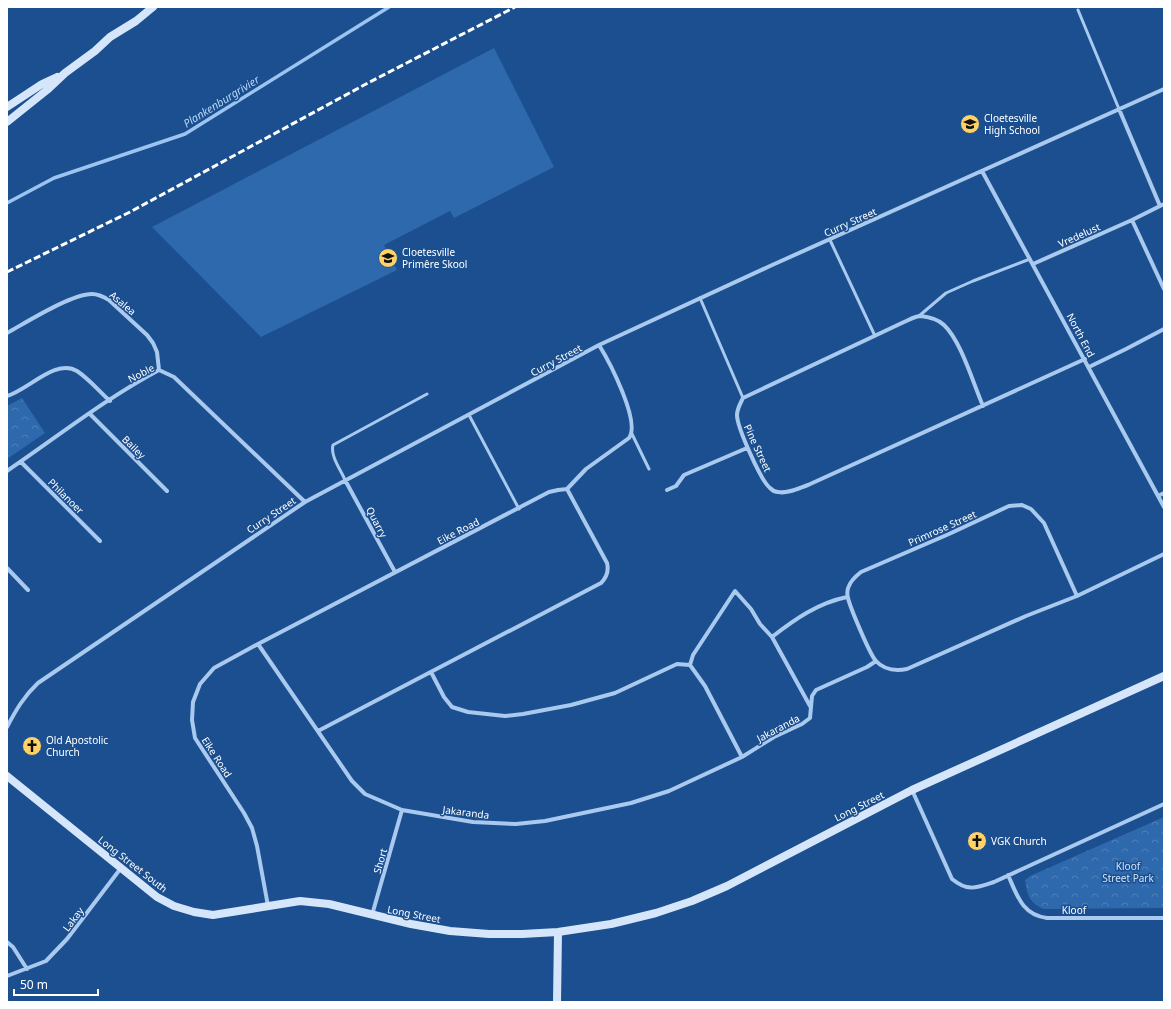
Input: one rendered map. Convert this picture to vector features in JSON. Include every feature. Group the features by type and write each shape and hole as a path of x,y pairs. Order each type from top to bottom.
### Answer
{"street":[{"path":"7,122 65,73 95,51 110,37 136,21 153,7"},
{"path":"7,107 42,84 65,73"},
{"name":"Curry Street","path":"7,727 14,712 27,694 38,683 305,502 599,345 1164,89"},
{"path":"1119,109 1162,205"},
{"name":"North End","path":"982,171 1164,507"},
{"name":"Vredelust","path":"1033,264 1162,205"},
{"path":"1132,220 1164,289"},
{"name":"Asalea","path":"7,333 79,296 94,294 109,300 147,335 157,352 159,370"},
{"path":"743,398 919,316 935,319 943,324 951,333 961,353 982,406"},
{"path":"1089,367 1164,329"},
{"path":"318,731 593,588 606,578 608,568 604,556 567,489 586,469 629,438 632,434 627,406 618,382 599,345"},
{"name":"Pine Street","path":"743,398 738,405 737,415 738,424 747,448 769,488 778,492 790,492 1085,359"},
{"path":"7,396 17,393 48,373 63,367 70,368 78,372 110,401"},
{"name":"Noble","path":"7,471 90,414 159,370 174,377 305,502"},
{"name":"Bailey","path":"90,414 167,491"},
{"path":"667,490 676,486 684,475 747,448"},
{"name":"Philanoer","path":"21,462 100,541"},
{"name":"Quarry","path":"345,480 395,572"},
{"name":"Eike Road","path":"268,906 257,846 252,828 244,813 195,738 192,720 192,702 200,684 214,668 258,644 549,492 567,489"},
{"path":"1158,496 1164,493"},
{"name":"Primrose Street","path":"848,597 848,586 853,578 861,572 1009,506 1022,505 1031,509 1044,523 1077,596"},
{"path":"772,637 796,618 837,599 848,597 876,661 888,669 899,671 907,669 1026,616 1077,596 1164,554"},
{"path":"7,568 28,590"},
{"path":"690,665 693,656 734,591 751,609 760,624 772,637 811,706"},
{"name":"Jakaranda","path":"258,644 352,781 360,790 402,810 473,822 516,824 545,821 631,803 669,791 742,757 806,721 810,718 812,713 811,706"},
{"path":"811,706 812,696 816,690 867,667 876,661"},
{"path":"431,672 444,697 452,707 468,712 505,716 563,706 615,693 677,664 690,665 698,674 705,686 742,757"},
{"name":"Long Street","path":"268,906 300,901 313,901 411,924 450,931 489,934 558,932 611,924 656,913 692,901 727,886 912,790 1164,676"},
{"name":"Long Street South","path":"7,776 157,897 174,906 194,912 213,915 268,906"},
{"path":"912,790 952,879 961,886 970,888 994,882 1164,804"},
{"name":"Short","path":"372,916 402,810"},
{"name":"Lakay","path":"7,976 46,961 67,939 122,868"},
{"name":"Kloof","path":"1008,875 1016,894 1024,907 1031,914 1037,917 1164,918"},
{"path":"557,1002 558,932"},
{"path":"7,942 13,947 27,969"}],"lane":[{"path":"1078,10 1119,109"},
{"path":"830,240 875,336"},
{"path":"919,316 946,293 1030,258"},
{"path":"700,298 743,398"},
{"path":"345,480 333,455 333,445 427,394"},
{"path":"469,415 519,509"},
{"path":"632,434 649,469"}],"green space":[{"path":"494,48 554,167 454,218 450,211 384,245 397,270 261,337 152,227"},
{"path":"22,398 45,433 7,459 7,406"},
{"name":"Kloof Street Park","path":"1164,817 1164,908 1043,909 1034,903 1030,898 1025,880 1030,876"}],"waterway":[{"name":"Plankenburgrivier","path":"7,203 54,178 185,134 389,7"}],"railway":[{"path":"7,272 130,212 366,84 515,7"}],"place":[{"name":"Cloetesville High School","path":"970,124"},
{"name":"Cloetesville Primêre Skool","path":"388,258"},
{"name":"Old Apostolic Church","path":"32,746"},
{"name":"VGK Church","path":"977,841"}]}
